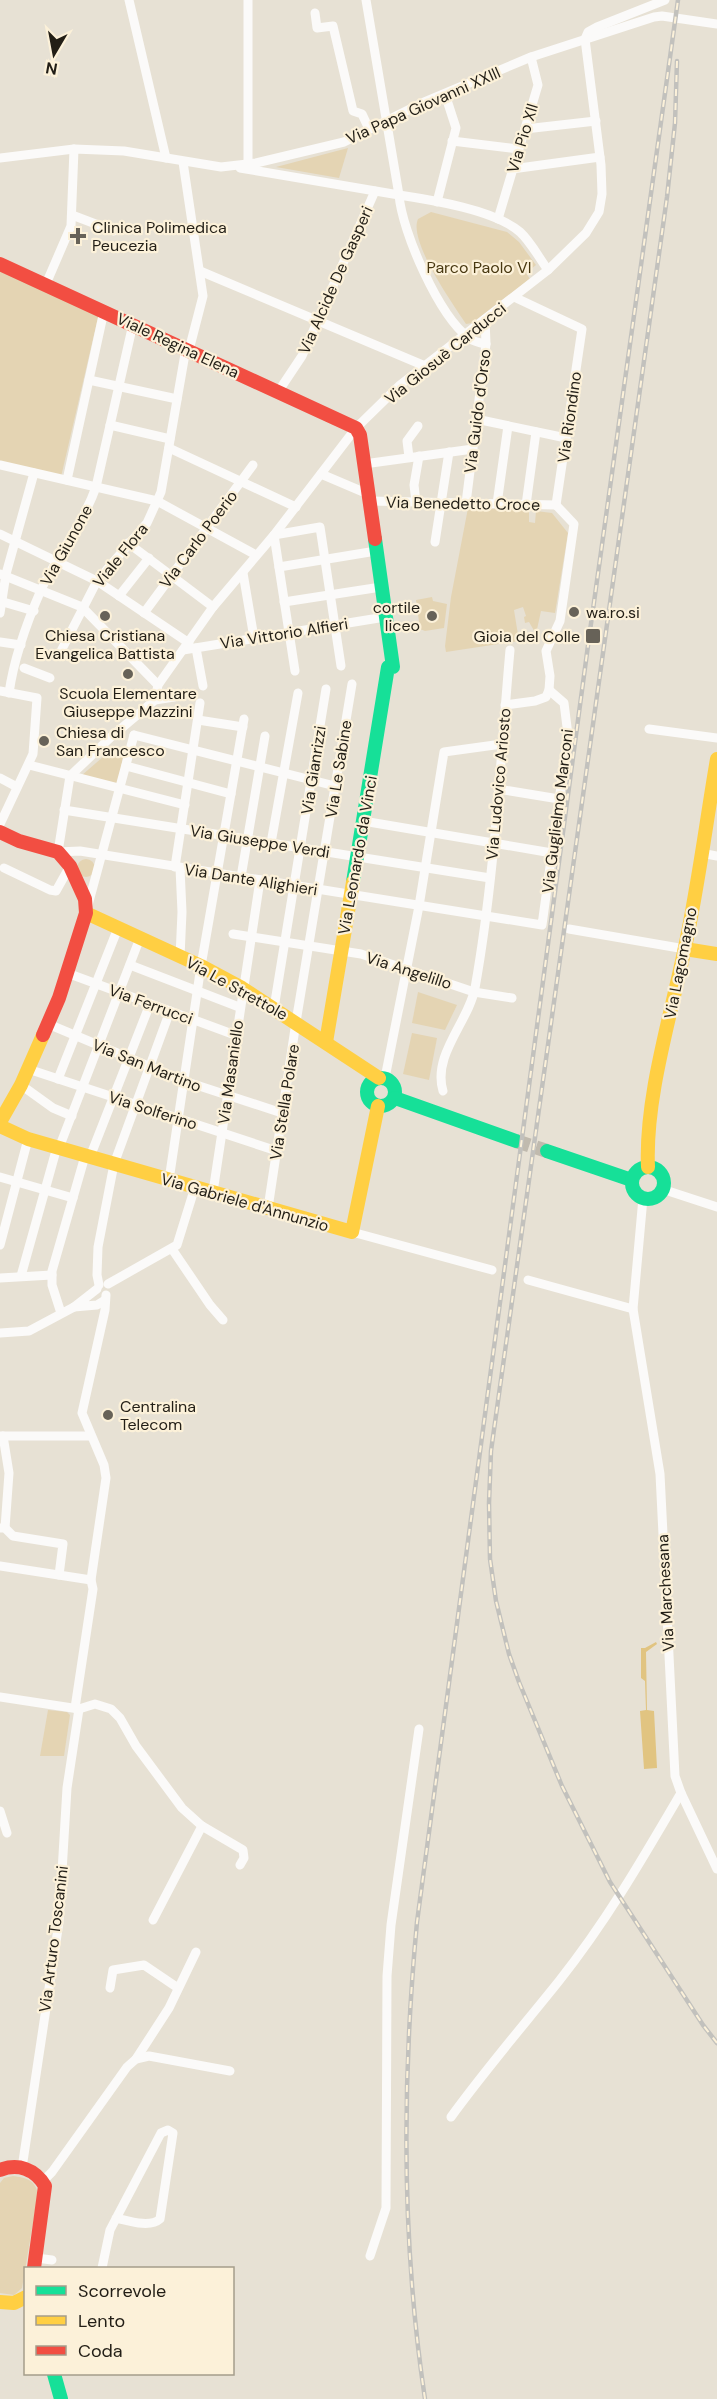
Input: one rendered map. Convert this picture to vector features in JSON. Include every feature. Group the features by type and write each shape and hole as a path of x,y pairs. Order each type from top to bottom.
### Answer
{"main road":[{"name":"Viale Regina Elena","path":"0,264 356,429"},
{"name":"Via Leonardo da Vinci","path":"326,1042 349,895 390,667 386,617 369,497 360,435 356,429"},
{"name":"Via Lagomagno","path":"648,1167 647,1146 654,1094 685,949 717,759"},
{"path":"0,832 19,841 58,852 70,866 85,899 86,913 48,1024 21,1085 0,1121"},
{"name":"Via Le Strettole","path":"86,913 201,966 242,988 382,1078"},
{"path":"685,949 717,954"},
{"path":"382,1078 395,1088 395,1098 388,1105 378,1106 368,1099 367,1090 371,1083 382,1078"},
{"path":"395,1098 516,1141"},
{"path":"352,1232 378,1106"},
{"name":"Via Gabriele d'Annunzio","path":"0,1121 28,1139 352,1232"},
{"path":"547,1151 632,1180"},
{"path":"648,1167 661,1174 662,1189 656,1196 643,1198 635,1193 632,1180 639,1169 648,1167"},
{"path":"0,2170 9,2166 22,2168 34,2172 43,2181 45,2194 35,2263"},
{"path":"0,2302 23,2302"},
{"path":"55,2375 61,2399"}],"street":[{"path":"129,0 166,158"},
{"path":"248,0 248,165"},
{"path":"360,0 364,16 369,22"},
{"path":"366,0 404,222 422,268 442,304 465,335 471,340 486,344"},
{"path":"585,39 588,32 597,27 665,0"},
{"path":"315,13 317,28 333,26 353,111 362,114 369,129"},
{"name":"Via Papa Giovanni XXIII","path":"0,158 74,149 124,151 183,162 232,167 248,165 344,142 445,94 531,57 585,39 662,16 717,24"},
{"name":"Via Giosuè Carducci","path":"155,700 158,685 189,647 213,607 274,535 356,429 400,385 548,270 586,233 602,204 600,157 585,39"},
{"name":"Via Pio XII","path":"498,219 538,85 531,57"},
{"path":"437,202 456,128 445,94"},
{"path":"525,129 596,121"},
{"path":"452,141 518,149"},
{"path":"46,285 70,226 74,149"},
{"path":"512,169 600,157"},
{"name":"Viale Flora","path":"61,651 97,581 147,523 161,492 185,354 189,350 203,303 183,162"},
{"path":"232,167 375,191"},
{"name":"Via Alcide De Gasperi","path":"278,392 302,356 375,191 437,202 509,224 524,236 548,270"},
{"path":"72,215 114,231"},
{"path":"200,271 425,366"},
{"name":"Via Riondino","path":"514,297 582,329 556,505"},
{"path":"67,480 104,311"},
{"name":"Via Guido d'Orso","path":"466,503 486,344 485,319"},
{"name":"Via Giunone","path":"5,692 41,590 90,505 133,324"},
{"path":"88,380 177,399"},
{"path":"477,419 566,438"},
{"path":"110,425 169,443 242,482 296,507"},
{"path":"416,502 414,456 407,441 418,426"},
{"path":"497,504 508,426"},
{"path":"526,505 536,432"},
{"path":"364,464 473,448"},
{"path":"435,542 449,452"},
{"path":"0,465 157,501 256,555"},
{"name":"Via Carlo Poerio","path":"144,613 253,465"},
{"path":"0,613 3,575 34,473"},
{"path":"321,474 369,497"},
{"name":"Via Benedetto Croce","path":"369,497 416,502 556,505"},
{"path":"505,705 535,701 546,697 549,690 550,676 546,651 560,621 574,524 556,505"},
{"path":"295,671 274,535 320,527 341,666"},
{"path":"0,534 97,581 144,613 189,647 203,686"},
{"path":"128,543 213,607"},
{"path":"279,567 376,551"},
{"path":"119,597 148,558"},
{"path":"243,573 254,638"},
{"path":"3,575 82,607 158,685"},
{"path":"284,602 381,587"},
{"path":"1,601 34,611"},
{"name":"Via Vittorio Alfieri","path":"189,647 386,617"},
{"path":"0,642 21,645"},
{"name":"Via Ludovico Ariosto","path":"443,1091 440,1082 446,1055 474,992 487,917 510,650"},
{"path":"24,668 50,678"},
{"name":"Via Le Sabine","path":"318,890 352,684"},
{"name":"Via Gianrizzi","path":"274,1008 326,689"},
{"name":"Via Guglielmo Marconi","path":"542,926 568,735 567,711 560,697 549,690"},
{"path":"0,824 4,805 17,787 33,754 37,698 5,692"},
{"path":"271,843 298,693"},
{"path":"58,852 70,776 125,724 155,700 174,698"},
{"path":"180,957 182,907 178,867 181,828 200,703"},
{"path":"169,1180 201,966 243,723 198,720"},
{"path":"125,724 134,735 335,786"},
{"path":"649,729 717,738"},
{"path":"86,913 134,735"},
{"path":"242,878 265,736"},
{"path":"382,1078 419,906 444,752 502,744"},
{"path":"29,765 185,805"},
{"path":"126,766 231,794"},
{"path":"0,778 17,787"},
{"path":"498,789 559,799"},
{"name":"Via Giuseppe Verdi","path":"64,810 490,878"},
{"path":"363,821 552,853"},
{"name":"Via Dante Alighieri","path":"58,852 101,855 542,926"},
{"path":"701,853 717,856"},
{"path":"4,868 56,891 70,866"},
{"name":"Via Masaniello","path":"213,1192 239,1007 260,880"},
{"name":"Via Stella Polare","path":"268,1208 318,890"},
{"path":"58,1079 118,928"},
{"path":"569,930 685,949"},
{"name":"Via Angelillo","path":"233,934 361,954 474,992 512,999"},
{"path":"21,1276 58,1148 140,938"},
{"path":"130,965 239,1007"},
{"name":"Via Ferrucci","path":"67,973 235,1035"},
{"path":"61,1314 54,1294 52,1275 73,1198 150,1004"},
{"path":"106,1298 100,1295 102,1286 97,1275 98,1247 114,1164 170,1011"},
{"name":"Via San Martino","path":"48,1024 184,1081 282,1113"},
{"name":"Via Solferino","path":"28,1069 277,1151"},
{"path":"21,1085 53,1108 72,1116"},
{"path":"0,1245 28,1139"},
{"path":"0,1178 73,1198"},
{"path":"0,1333 29,1331 74,1307 102,1286 172,1249 180,1240 195,1187"},
{"path":"662,1189 717,1207"},
{"path":"528,1280 633,1309 643,1198"},
{"name":"Via Gabriele d'Annunzio","path":"352,1232 492,1270"},
{"path":"172,1249 210,1305 223,1320"},
{"path":"0,1278 52,1275"},
{"path":"74,1307 97,1305 106,1298"},
{"path":"0,1566 92,1580 106,1472 81,1413 106,1298"},
{"name":"Via Marchesana","path":"633,1309 660,1474 675,1776 681,1794 717,1869"},
{"path":"59,1575 63,1544 13,1536 2,1528 9,1473 2,1436 90,1436"},
{"name":"Via Arturo Toscanini","path":"22,2168 58,1922 67,1788 93,1589 92,1580"},
{"path":"0,1697 77,1709 99,1705 107,1707 117,1714 170,1794 202,1826 243,1850 244,1858 240,1865"},
{"path":"370,2256 386,2208 387,1976 391,1925 419,1729"},
{"path":"451,2117 504,2046 559,1982 620,1898 681,1794"},
{"path":"0,1811 7,1833"},
{"path":"153,1920 202,1826"},
{"path":"43,2181 52,2172 127,2067 136,2059 169,2007 196,1952"},
{"path":"110,1988 113,1970 144,1965 178,1988"},
{"path":"136,2059 149,2056 230,2071"},
{"path":"102,2267 107,2238 116,2218 161,2133 168,2130 172,2133 160,2219 158,2222 147,2223 116,2218"},
{"path":"35,2263 52,2260"}],"green space":[{"path":"348,148 339,178 276,167"},
{"name":"Parco Paolo VI","path":"431,212 507,232 519,242 536,265 526,273 530,279 472,323 466,324 442,288 419,242 418,219"},
{"path":"0,268 99,313 61,477 0,463"},
{"path":"468,508 529,510 529,522 535,523 536,511 552,513 568,533 555,613 541,611 536,634 529,622 525,623 524,617 526,616 523,607 514,610 519,641 446,652 451,597"},
{"name":"cortile liceo","path":"432,597 433,601 447,604 444,628 425,631 420,629 416,600"},
{"path":"111,750 123,756 118,786 81,776"},
{"path":"86,859 92,862 95,868 92,874 86,877 80,874 77,868 80,862"},
{"path":"418,992 457,1005 445,1030 412,1023"},
{"path":"412,1033 437,1038 429,1080 403,1074"},
{"path":"48,1710 67,1712 70,1715 64,1756 40,1756"},
{"path":"13,2176 29,2180 38,2193 22,2288 14,2295 0,2293 0,2183 4,2178"}],"shaded area":[{"path":"656,1642 657,1644 646,1652 647,1710 654,1711 657,1768 644,1769 640,1711 646,1710 645,1681 641,1678 641,1648"}],"tunnel":[{"path":"516,1141 547,1151"}],"railway":[{"path":"425,2399 412,2280 406,2160 409,2041 417,1922 589,638 678,0"},
{"path":"677,61 675,123 667,197 491,1451 490,1559 496,1601 509,1654 562,1786 610,1882 717,2043"}],"traffic: fast":[{"path":"353,882 388,667 393,667 375,539"},
{"path":"381,1078 391,1082 395,1092 391,1102 381,1106 371,1102 367,1092 371,1082 381,1078"},
{"path":"395,1098 516,1141"},
{"path":"547,1151 632,1180"},
{"path":"648,1167 659,1172 664,1183 659,1194 648,1199 637,1194 632,1183 637,1172 648,1167"},
{"path":"54,2375 61,2399"}],"traffic: slow":[{"path":"648,1167 650,1114 654,1087 689,928 717,759"},
{"path":"326,1042 353,882"},
{"path":"86,913 201,966 242,988 379,1078"},
{"path":"685,949 717,954"},
{"path":"0,1122 21,1085 43,1035"},
{"path":"0,1126 28,1139 352,1232 378,1106"},
{"path":"0,2302 14,2303 24,2298"}],"traffic: jam":[{"path":"0,264 356,428 360,435 375,539"},
{"path":"0,832 19,841 58,852 70,866 85,899 86,913 59,998 43,1035"},
{"path":"0,2170 13,2167 26,2169 36,2175 45,2186 34,2267"}],"place":[{"name":"Clinica Polimedica Peucezia","path":"78,236"},
{"name":"wa.ro.si","path":"574,612"},
{"name":"Chiesa Cristiana Evangelica Battista","path":"105,616"},
{"name":"cortile liceo","path":"432,616"},
{"name":"Gioia del Colle","path":"593,636"},
{"name":"Scuola Elementare Giuseppe Mazzini","path":"128,674"},
{"name":"Chiesa di San Francesco","path":"44,741"},
{"name":"Centralina Telecom","path":"108,1415"}]}
